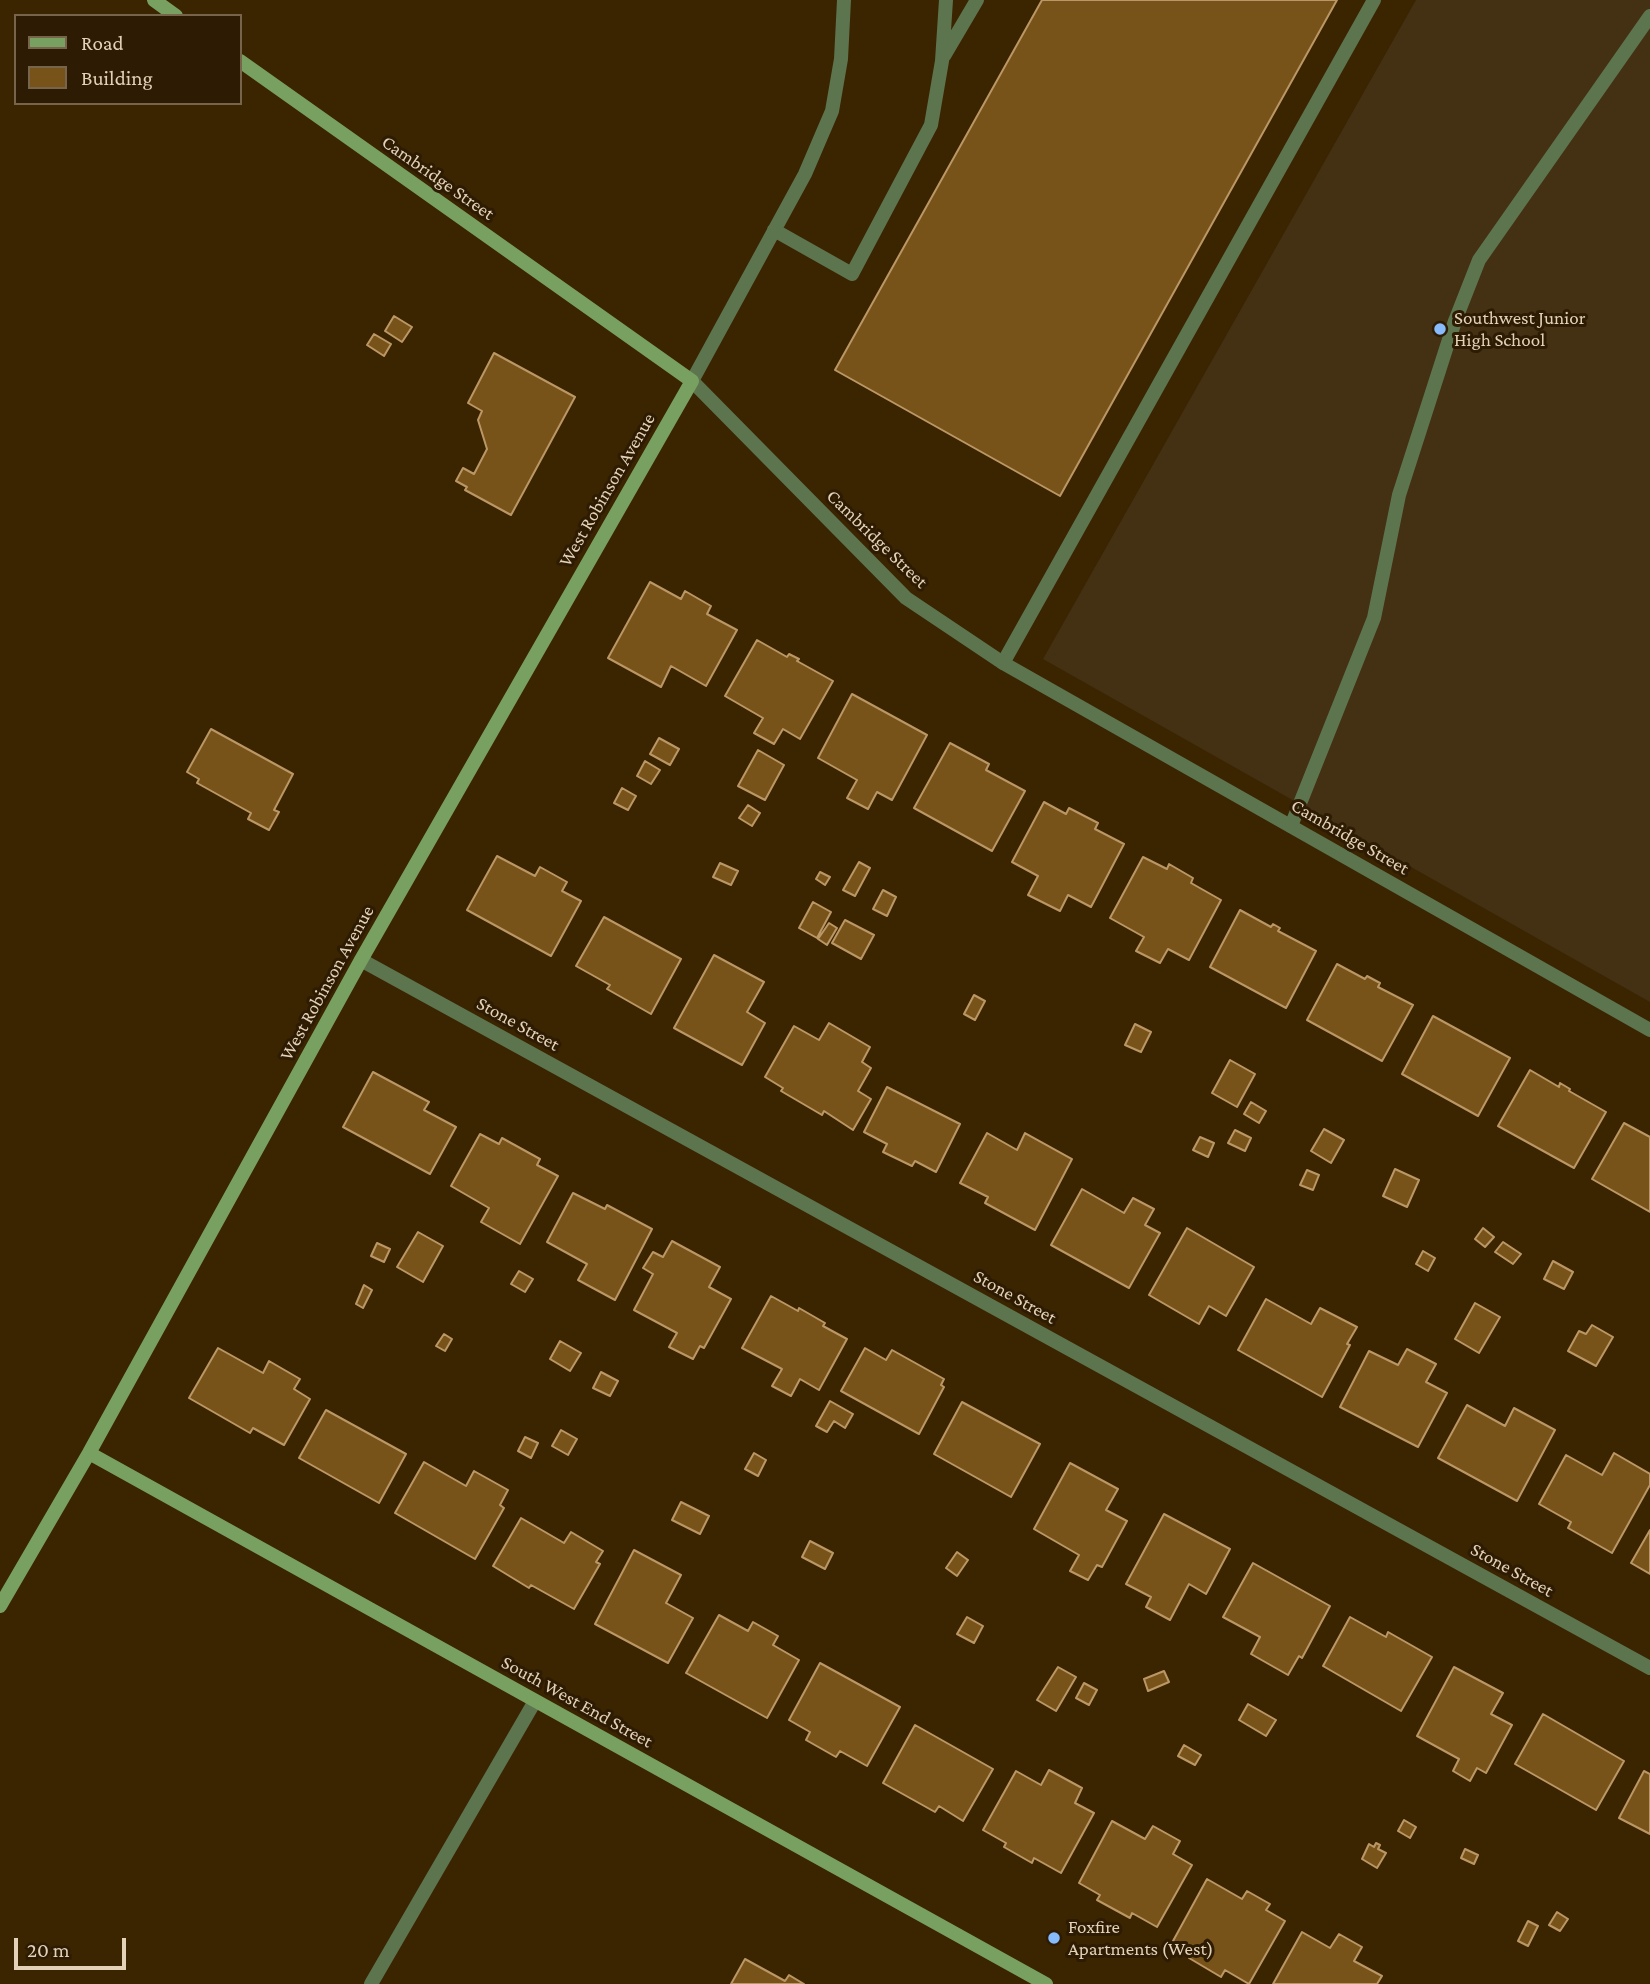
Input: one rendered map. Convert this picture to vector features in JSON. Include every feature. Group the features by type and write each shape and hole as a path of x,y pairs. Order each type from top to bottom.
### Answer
{"street":[{"path":"154,0 173,14"},
{"path":"692,381 805,174 832,111 841,59 844,0"},
{"path":"774,230 852,274 931,125 942,61 946,0"},
{"path":"942,61 977,0"},
{"path":"1003,663 1374,0"},
{"path":"1292,827 1374,618 1399,495 1455,321 1479,260 1650,16"},
{"name":"Cambridge Street","path":"242,62 692,381 906,598 1003,663 1650,1030"},
{"name":"West Robinson Avenue","path":"0,1606 89,1453 361,960 692,381"},
{"name":"Stone Street","path":"361,960 1650,1668"},
{"name":"South West End Street","path":"89,1453 535,1701 1022,1978 1046,1984"},
{"path":"371,1984 535,1701"}],"shaded area":[{"name":"Southwest Junior High School","path":"1416,0 1650,0 1650,1002 1043,659"}],"building":[{"path":"1042,0 1337,0 1060,496 835,370"},
{"path":"394,316 412,327 402,342 385,331"},
{"path":"374,334 391,344 384,356 367,345"},
{"path":"494,353 575,397 511,515 465,490 467,487 456,481 463,468 474,474 487,449 478,420 482,411 468,403"},
{"path":"650,582 681,599 685,591 711,606 707,614 737,630 706,686 671,666 661,687 608,658"},
{"path":"757,640 787,657 789,654 799,659 797,661 833,681 800,739 783,729 774,744 754,733 763,718 725,696"},
{"path":"852,694 927,735 892,800 877,792 868,809 847,798 857,780 818,758"},
{"path":"211,729 293,774 274,810 279,812 269,830 248,819 251,813 197,783 199,779 187,772"},
{"path":"659,738 679,749 670,765 650,754"},
{"path":"950,743 989,764 986,770 1025,791 992,851 914,808"},
{"path":"758,750 784,765 765,800 738,786"},
{"path":"645,761 660,770 651,784 637,776"},
{"path":"622,788 636,796 628,810 614,803"},
{"path":"1044,802 1066,814 1069,808 1098,823 1095,829 1124,844 1091,907 1068,895 1060,911 1028,895 1038,876 1012,862"},
{"path":"748,805 760,813 752,826 739,818"},
{"path":"497,856 535,876 540,867 567,882 562,891 581,901 551,956 467,910"},
{"path":"1143,857 1167,869 1169,864 1193,878 1191,883 1221,900 1189,960 1168,949 1160,963 1136,951 1144,937 1110,918"},
{"path":"859,862 870,868 855,896 843,890"},
{"path":"720,863 738,871 731,885 713,877"},
{"path":"820,872 830,877 825,885 816,879"},
{"path":"883,890 896,897 887,916 873,909"},
{"path":"813,902 831,912 817,938 799,928"},
{"path":"1240,910 1271,927 1273,924 1280,928 1278,931 1316,951 1286,1008 1210,967"},
{"path":"604,917 681,959 651,1014 607,989 610,985 576,966"},
{"path":"845,920 874,935 861,959 832,943"},
{"path":"829,923 837,928 827,945 818,939"},
{"path":"714,955 764,982 747,1012 765,1023 742,1065 674,1028"},
{"path":"1337,964 1365,979 1367,976 1380,983 1378,987 1413,1005 1382,1061 1307,1020"},
{"path":"974,995 985,1001 975,1020 964,1014"},
{"path":"1433,1016 1510,1058 1478,1116 1402,1074"},
{"path":"829,1023 870,1047 862,1062 871,1068 858,1091 871,1099 853,1130 824,1111 822,1115 781,1091 783,1088 765,1077 794,1026 819,1040"},
{"path":"1135,1024 1151,1032 1141,1052 1125,1045"},
{"path":"1230,1060 1255,1074 1237,1107 1212,1093"},
{"path":"1530,1070 1559,1087 1560,1083 1606,1112 1574,1168 1498,1126"},
{"path":"373,1072 429,1102 424,1110 456,1127 430,1174 343,1127"},
{"path":"887,1087 960,1124 936,1172 915,1161 912,1166 883,1152 887,1144 864,1132"},
{"path":"1251,1102 1266,1111 1259,1123 1244,1114"},
{"path":"1624,1123 1650,1137 1650,1212 1592,1179"},
{"path":"1324,1129 1344,1140 1331,1163 1311,1151"},
{"path":"1235,1130 1251,1138 1245,1151 1228,1143"},
{"path":"987,1133 1017,1150 1025,1133 1072,1159 1035,1230 985,1203 988,1197 960,1183"},
{"path":"480,1134 499,1144 502,1138 540,1159 537,1165 558,1176 520,1244 481,1222 489,1208 451,1186"},
{"path":"1200,1137 1214,1143 1208,1157 1193,1150"},
{"path":"1395,1169 1419,1180 1407,1207 1383,1196"},
{"path":"1307,1170 1319,1175 1313,1190 1300,1185"},
{"path":"1082,1189 1124,1213 1133,1198 1154,1209 1145,1225 1160,1233 1129,1288 1051,1245"},
{"path":"573,1193 605,1209 607,1205 652,1229 615,1300 578,1280 587,1264 547,1242"},
{"path":"1187,1228 1254,1267 1226,1316 1209,1306 1199,1324 1149,1295"},
{"path":"1483,1228 1494,1237 1485,1247 1475,1239"},
{"path":"418,1232 443,1246 423,1282 397,1267"},
{"path":"672,1241 720,1267 709,1287 731,1299 704,1348 700,1346 693,1359 669,1347 677,1333 634,1310 653,1274 643,1268 653,1252 663,1257"},
{"path":"1503,1242 1521,1254 1513,1264 1495,1252"},
{"path":"377,1243 390,1249 384,1262 371,1256"},
{"path":"1423,1251 1435,1258 1428,1271 1416,1264"},
{"path":"1553,1261 1573,1272 1564,1289 1544,1279"},
{"path":"519,1271 533,1279 525,1292 511,1284"},
{"path":"364,1285 372,1290 363,1308 356,1304"},
{"path":"771,1296 798,1311 799,1308 825,1323 823,1326 847,1339 819,1390 800,1379 791,1396 772,1386 782,1369 742,1348"},
{"path":"1266,1299 1311,1324 1320,1308 1357,1327 1322,1397 1238,1350"},
{"path":"1475,1303 1500,1317 1479,1353 1455,1339"},
{"path":"1592,1325 1613,1337 1596,1366 1568,1351 1579,1331 1586,1334"},
{"path":"444,1334 452,1339 445,1351 436,1346"},
{"path":"560,1341 581,1353 570,1371 550,1359"},
{"path":"218,1348 263,1373 269,1361 300,1379 294,1389 310,1399 284,1445 253,1428 250,1433 189,1398"},
{"path":"865,1348 886,1360 892,1350 944,1379 941,1385 944,1387 919,1434 841,1391"},
{"path":"1407,1349 1436,1364 1426,1382 1447,1393 1418,1447 1340,1407 1369,1351 1398,1365"},
{"path":"601,1372 618,1381 610,1396 593,1388"},
{"path":"830,1401 853,1414 845,1428 834,1421 827,1432 816,1426"},
{"path":"962,1402 1040,1444 1011,1497 934,1454"},
{"path":"1467,1405 1505,1426 1514,1408 1555,1430 1517,1501 1438,1458"},
{"path":"326,1410 406,1454 379,1503 299,1458"},
{"path":"561,1430 577,1439 568,1455 552,1446"},
{"path":"525,1437 538,1443 531,1458 518,1451"},
{"path":"754,1453 766,1460 758,1476 745,1469"},
{"path":"1614,1453 1650,1474 1650,1485 1612,1553 1568,1528 1571,1522 1539,1504 1566,1455 1602,1475"},
{"path":"424,1462 466,1486 474,1471 508,1490 500,1505 504,1508 475,1559 395,1513"},
{"path":"1070,1463 1118,1489 1106,1510 1127,1521 1102,1567 1097,1565 1088,1580 1070,1571 1079,1555 1034,1529"},
{"path":"681,1502 709,1516 700,1534 672,1520"},
{"path":"1164,1514 1230,1549 1206,1594 1189,1584 1170,1620 1146,1607 1151,1597 1126,1584"},
{"path":"521,1518 564,1543 571,1532 603,1551 596,1562 600,1564 574,1609 531,1585 529,1588 493,1566"},
{"path":"1650,1530 1650,1574 1631,1563"},
{"path":"810,1541 833,1553 825,1569 802,1557"},
{"path":"634,1550 681,1575 666,1603 693,1618 668,1663 595,1624"},
{"path":"957,1552 968,1560 957,1576 946,1568"},
{"path":"1253,1563 1330,1606 1302,1658 1299,1656 1288,1675 1251,1654 1260,1637 1223,1617"},
{"path":"719,1615 748,1631 753,1622 778,1636 773,1645 799,1660 767,1718 686,1673"},
{"path":"967,1617 983,1626 974,1643 957,1634"},
{"path":"1350,1617 1386,1637 1388,1632 1432,1657 1401,1711 1323,1666"},
{"path":"820,1663 900,1707 867,1766 840,1751 836,1757 806,1740 810,1732 789,1720"},
{"path":"1058,1667 1076,1677 1056,1711 1037,1700"},
{"path":"1454,1667 1503,1693 1491,1714 1512,1725 1486,1773 1477,1768 1470,1781 1453,1771 1459,1759 1417,1736"},
{"path":"1164,1671 1169,1682 1148,1691 1144,1679"},
{"path":"1084,1683 1097,1690 1089,1705 1076,1698"},
{"path":"1248,1704 1276,1720 1266,1736 1239,1720"},
{"path":"1543,1714 1624,1761 1596,1810 1515,1764"},
{"path":"915,1725 993,1769 963,1821 939,1806 935,1812 883,1783"},
{"path":"1184,1745 1201,1755 1195,1765 1178,1756"},
{"path":"1049,1770 1082,1788 1075,1803 1094,1813 1061,1873 1034,1858 1032,1863 1004,1847 1006,1843 983,1830 1016,1771 1041,1785"},
{"path":"1644,1771 1650,1774 1650,1834 1619,1818"},
{"path":"1404,1820 1416,1827 1410,1838 1398,1831"},
{"path":"1112,1821 1145,1839 1153,1826 1180,1841 1173,1854 1192,1865 1157,1927 1132,1913 1130,1918 1097,1900 1100,1895 1079,1883"},
{"path":"1376,1843 1380,1845 1378,1849 1386,1853 1377,1868 1362,1859 1369,1844 1374,1847"},
{"path":"1465,1849 1478,1855 1474,1864 1461,1858"},
{"path":"1207,1879 1242,1899 1247,1891 1270,1904 1266,1910 1285,1921 1249,1984 1225,1970 1221,1977 1189,1958 1192,1952 1173,1941"},
{"path":"1557,1912 1568,1919 1560,1931 1549,1925"},
{"path":"1528,1921 1538,1926 1528,1946 1518,1941"},
{"path":"1302,1932 1330,1948 1339,1934 1362,1947 1354,1961 1382,1976 1377,1984 1273,1984"},
{"path":"745,1959 785,1981 789,1975 804,1984 731,1984"}],"place":[{"name":"Southwest Junior High School","path":"1440,329"},
{"name":"Foxfire Apartments (West)","path":"1054,1938"}]}
